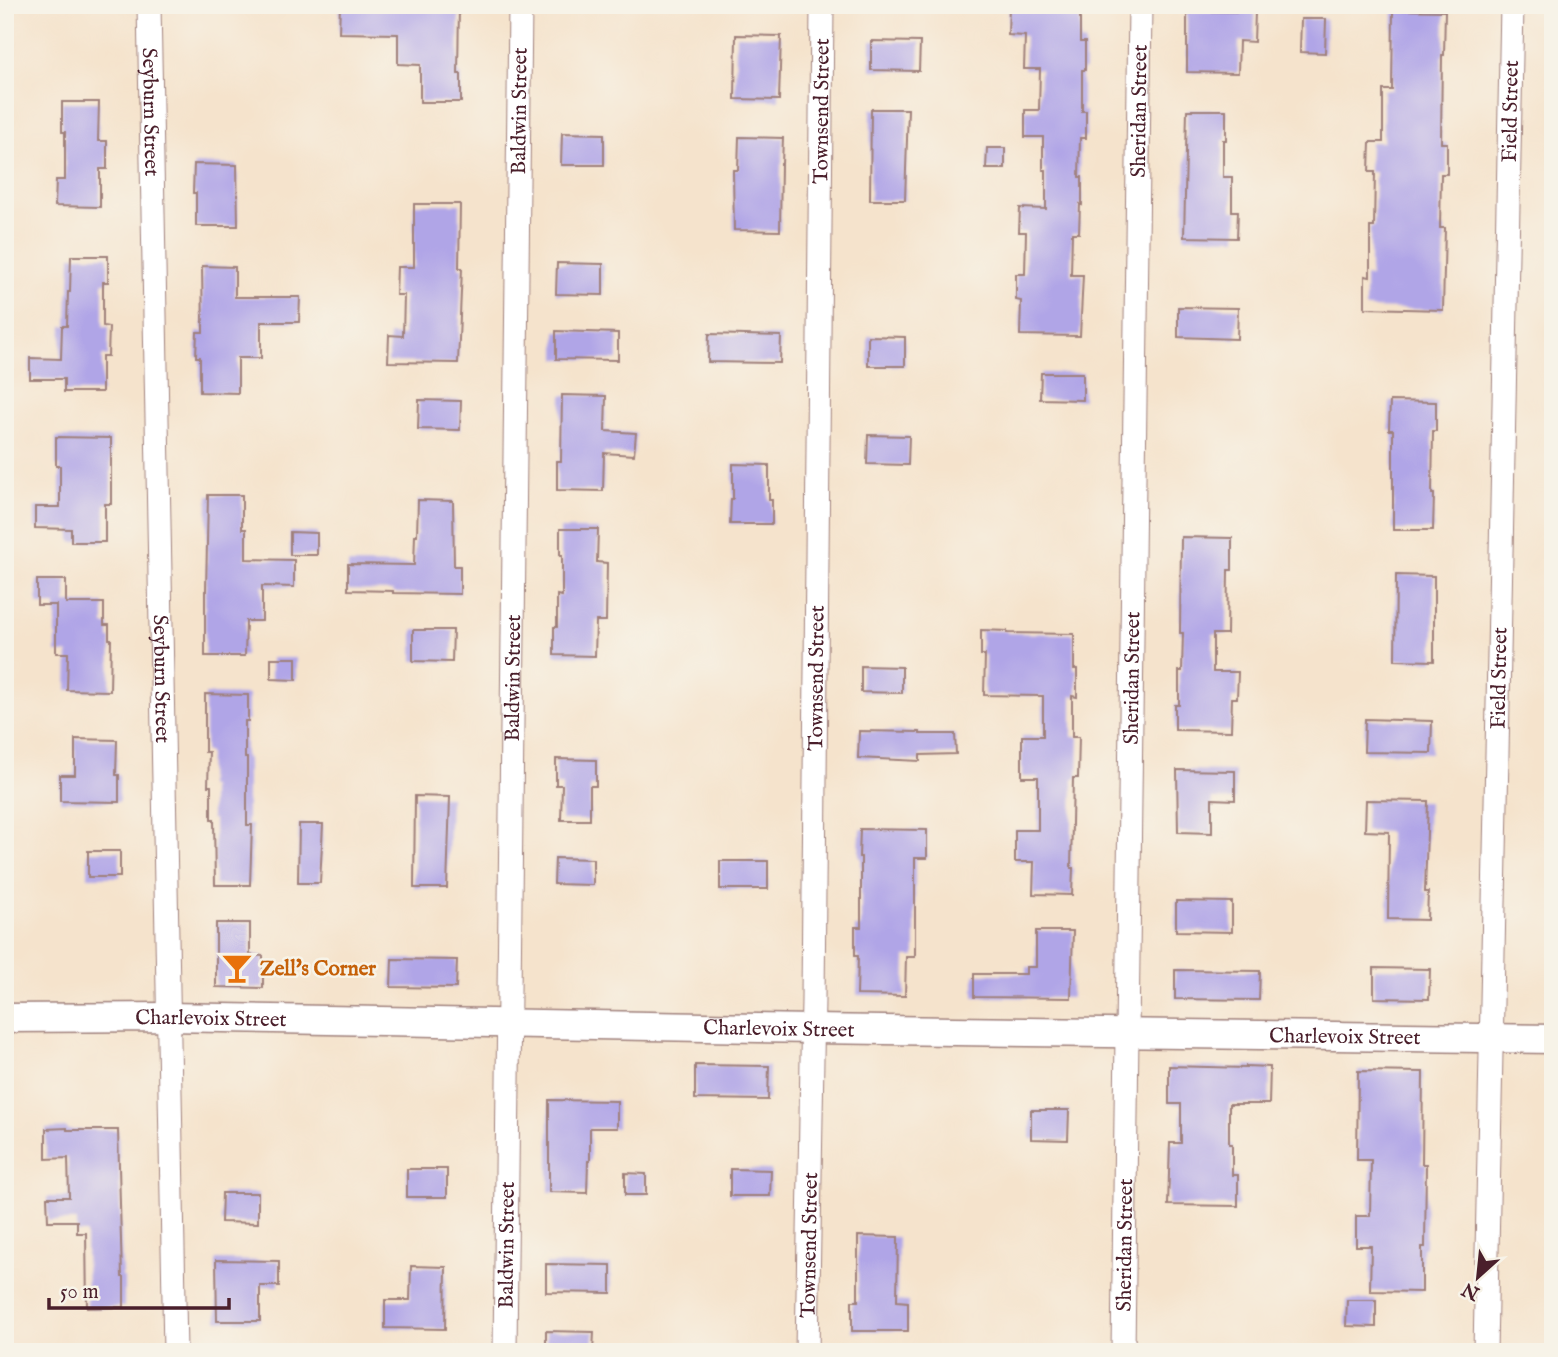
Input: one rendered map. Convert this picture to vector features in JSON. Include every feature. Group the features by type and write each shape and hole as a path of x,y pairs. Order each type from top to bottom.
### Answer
{"street":[{"name":"Seyburn Street","path":"149,5 175,1352"},
{"name":"Baldwin Street","path":"505,1352 520,5"},
{"name":"Townsend Street","path":"807,1352 813,1029 822,5"},
{"name":"Sheridan Street","path":"1123,1352 1140,5"},
{"name":"Field Street","path":"1485,1352 1512,5"},
{"name":"Charlevoix Street","path":"5,1017 168,1017 1553,1039"}],"building":[{"path":"340,5 459,5 458,74 461,74 461,102 420,102 420,65 398,64 398,34 339,33"},
{"path":"1009,6 1080,7 1080,42 1085,42 1082,111 1086,111 1086,138 1080,138 1079,177 1082,177 1082,205 1080,204 1079,233 1072,233 1071,275 1083,275 1080,336 1020,335 1021,301 1016,300 1016,274 1025,274 1026,232 1019,232 1020,208 1046,209 1046,170 1043,170 1043,137 1025,137 1025,110 1039,110 1040,69 1024,69 1025,36 1008,35"},
{"path":"1393,10 1445,11 1441,143 1447,143 1447,174 1441,174 1440,228 1445,228 1443,310 1365,308 1365,276 1370,277 1370,227 1374,227 1375,172 1369,172 1370,142 1383,142 1383,90 1392,90"},
{"path":"1187,11 1255,12 1254,42 1239,41 1238,73 1187,72"},
{"path":"1301,19 1326,19 1325,53 1300,52"},
{"path":"736,35 781,36 779,100 735,99"},
{"path":"871,41 920,42 919,71 871,70"},
{"path":"62,102 99,102 98,141 107,141 107,169 100,169 100,207 55,206 56,180 65,180"},
{"path":"871,109 908,109 905,200 870,200"},
{"path":"1187,110 1226,110 1223,177 1232,177 1232,211 1238,211 1237,238 1184,237"},
{"path":"562,133 604,134 604,165 561,165"},
{"path":"739,137 783,138 780,231 734,230 733,170 738,170"},
{"path":"987,148 1005,148 1005,169 986,169"},
{"path":"194,164 237,165 238,226 196,226"},
{"path":"414,204 460,204 459,268 462,268 458,363 388,362 389,335 403,336 404,295 396,295 397,267 414,267"},
{"path":"71,256 108,256 108,282 103,282 103,326 109,327 108,356 102,356 102,392 64,392 64,379 30,379 30,358 61,359 62,326 67,326"},
{"path":"557,263 603,264 603,295 556,294"},
{"path":"202,266 235,267 235,297 300,297 299,322 261,322 261,358 238,358 238,393 200,392 200,357 196,357 197,332 203,332"},
{"path":"1178,307 1238,308 1237,339 1178,337"},
{"path":"556,331 618,333 618,360 556,359"},
{"path":"709,334 781,336 780,363 708,362"},
{"path":"868,336 905,337 905,366 868,366"},
{"path":"1041,373 1083,373 1083,400 1040,399"},
{"path":"562,395 606,396 605,431 636,433 634,455 604,453 603,491 557,490 557,461 561,461"},
{"path":"419,400 461,401 460,430 418,429"},
{"path":"1390,401 1436,402 1436,431 1433,431 1433,530 1393,530 1393,430 1389,430"},
{"path":"868,435 909,436 908,465 867,464"},
{"path":"56,437 111,438 111,504 105,504 105,542 71,542 71,529 35,528 35,507 60,507 60,466 56,466"},
{"path":"733,464 769,465 772,524 730,524"},
{"path":"208,495 242,495 242,529 246,529 246,559 294,560 294,587 262,586 262,621 246,621 245,656 205,656"},
{"path":"418,500 453,501 454,566 460,566 460,594 348,590 348,564 414,565"},
{"path":"560,529 598,529 597,562 607,563 606,621 596,621 595,656 554,655 557,595 562,596"},
{"path":"290,532 317,533 317,555 290,555"},
{"path":"1181,537 1232,538 1232,570 1228,570 1227,634 1213,634 1213,672 1238,672 1237,698 1232,698 1231,731 1175,730 1175,705 1179,705 1179,671 1182,671"},
{"path":"1396,575 1434,576 1434,661 1395,660"},
{"path":"37,580 66,580 66,603 104,603 104,625 109,625 111,639 110,691 67,690 68,653 56,653 56,605 37,605"},
{"path":"413,630 453,630 452,662 413,661"},
{"path":"981,630 1074,634 1077,697 1072,696 1072,737 1079,737 1078,778 1073,778 1072,895 1033,894 1034,862 1015,862 1015,830 1038,830 1038,777 1022,777 1022,736 1043,736 1043,696 984,695 985,655 981,655"},
{"path":"271,658 296,658 296,680 271,679"},
{"path":"861,666 902,667 902,693 861,692"},
{"path":"205,694 248,695 245,758 247,825 252,825 250,885 215,885 214,819 211,819 211,786 208,786 209,752 205,752"},
{"path":"1365,719 1432,721 1431,753 1364,752"},
{"path":"859,731 955,734 956,754 920,755 920,761 858,758"},
{"path":"75,739 117,740 116,775 119,775 119,802 60,801 60,775 75,775"},
{"path":"556,759 596,760 596,786 590,786 590,820 561,820 562,785 556,785"},
{"path":"1177,770 1235,771 1235,800 1212,799 1212,833 1178,832"},
{"path":"415,796 450,797 447,888 414,888"},
{"path":"1366,800 1428,801 1425,892 1428,892 1427,920 1388,919 1389,832 1365,831"},
{"path":"299,824 323,824 320,883 298,883"},
{"path":"860,829 927,830 927,858 915,858 915,957 906,957 905,996 857,995 858,956 855,956 855,927 861,927"},
{"path":"88,851 120,851 120,877 88,877"},
{"path":"555,858 593,859 593,885 554,884"},
{"path":"720,861 768,861 768,889 720,889"},
{"path":"1176,901 1232,902 1232,932 1176,931"},
{"path":"216,923 250,923 250,955 263,956 263,988 216,987"},
{"path":"1036,931 1073,931 1071,998 974,997 974,974 1026,974 1026,967 1036,967"},
{"path":"392,959 457,960 456,988 391,987"},
{"path":"1374,968 1430,969 1429,999 1374,998"},
{"path":"1175,970 1260,971 1259,1000 1175,999"},
{"path":"695,1065 769,1066 768,1100 695,1099"},
{"path":"1169,1066 1270,1067 1269,1104 1229,1104 1229,1144 1232,1144 1232,1175 1238,1175 1238,1206 1168,1205 1170,1143 1181,1143 1181,1104 1169,1104"},
{"path":"1358,1071 1423,1072 1422,1164 1426,1164 1422,1292 1370,1291 1371,1246 1356,1246 1356,1216 1370,1216 1371,1160 1357,1160"},
{"path":"549,1100 617,1101 617,1128 590,1128 587,1193 549,1192"},
{"path":"1031,1110 1069,1110 1068,1140 1031,1139"},
{"path":"46,1129 118,1130 124,1307 87,1308 86,1233 77,1233 77,1221 48,1221 47,1197 69,1197 68,1158 46,1159"},
{"path":"407,1169 447,1169 447,1197 407,1197"},
{"path":"730,1169 771,1170 770,1196 730,1196"},
{"path":"625,1173 646,1174 646,1195 625,1195"},
{"path":"222,1193 258,1193 258,1223 221,1222"},
{"path":"858,1236 898,1237 897,1301 908,1302 908,1331 852,1331 852,1301 858,1301"},
{"path":"216,1260 279,1261 279,1286 260,1286 260,1321 217,1321"},
{"path":"546,1264 611,1265 611,1293 546,1292"},
{"path":"411,1266 446,1267 445,1329 385,1328 385,1300 410,1300"},
{"path":"1347,1300 1376,1300 1376,1327 1346,1326"},
{"path":"546,1331 594,1332 593,1352 546,1352"}],"place":[{"name":"Zell's Corner","path":"237,968"}]}
